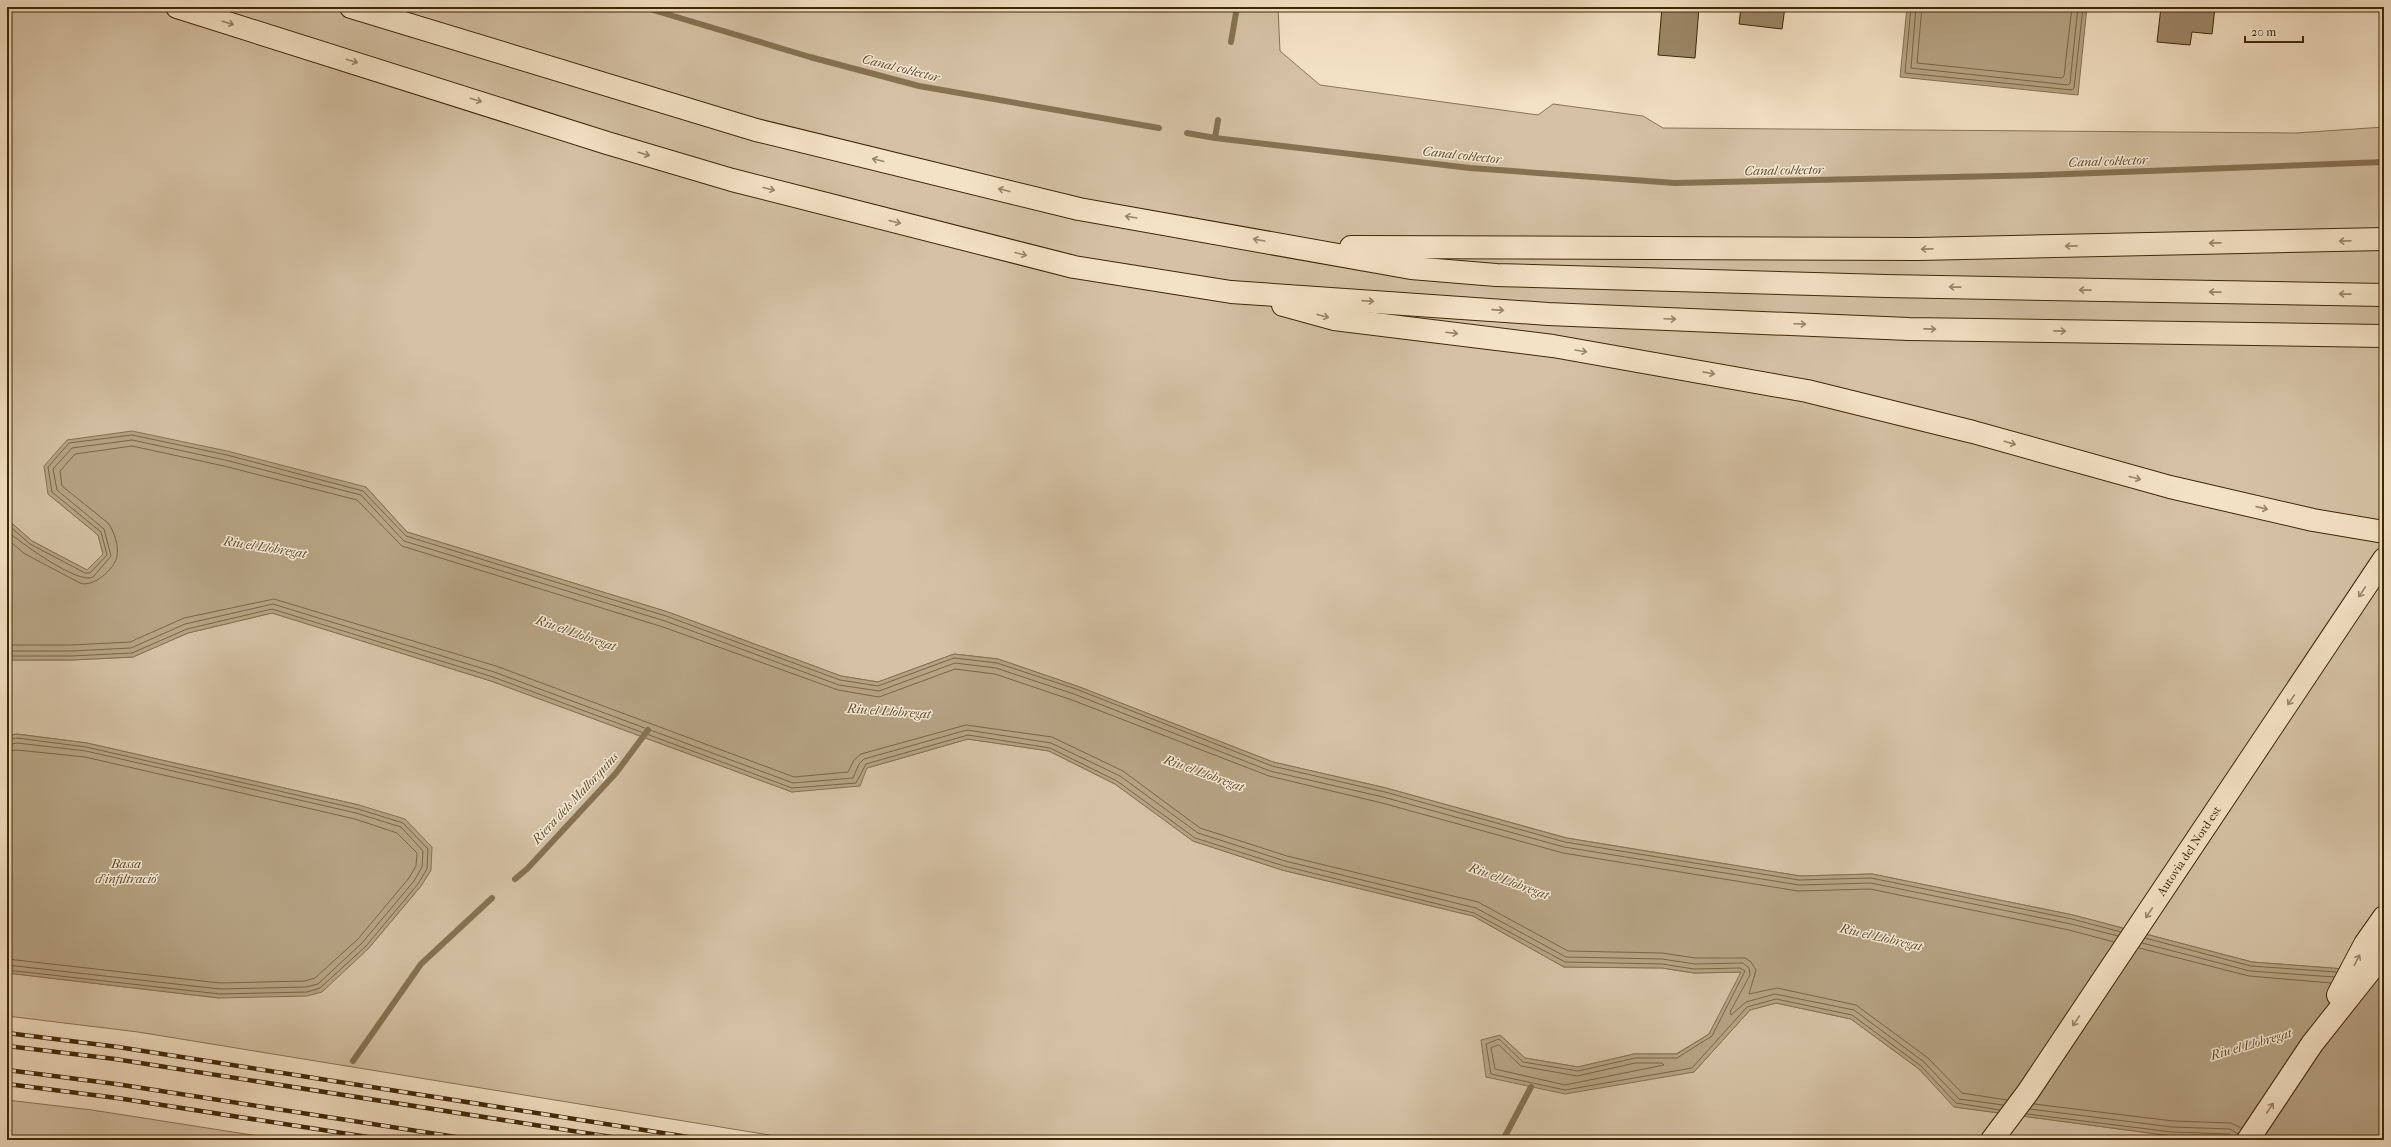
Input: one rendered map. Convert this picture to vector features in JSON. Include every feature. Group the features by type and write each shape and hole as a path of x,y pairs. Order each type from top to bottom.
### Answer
{"highway":[{"path":"177,7 732,180 1074,268 1231,292 1548,314 1909,329 2384,336"},
{"path":"351,7 756,130 1079,209 1411,268 1496,275 1886,286 2384,294"},
{"path":"1298,247 1918,249 2384,239"},
{"path":"1231,292 1334,318 1553,346 1807,391 1972,432 2170,487 2312,520 2384,532"},
{"name":"Autovia del Nord-est","path":"1992,1140 2028,1092 2384,559"},
{"path":"2312,1044 2365,944 2384,917"},
{"path":"2248,1140 2312,1044 2384,953"}],"shaded area":[{"path":"7,7 1278,7 1280,51 1320,85 1538,115 1553,104 1643,116 1663,128 2296,133 2384,127 2384,972 2252,962 2073,915 1872,874 1800,876 1567,838 1386,788 1273,762 1077,686 998,659 954,654 878,682 841,676 668,612 407,532 366,487 48,494 98,535 103,554 87,570 32,541 7,519"},
{"path":"272,613 491,681 792,792 867,768 968,739 1049,751 1115,784 1193,841 1282,870 1473,916 1564,967 1662,968 1694,973 1742,972 1709,1034 1676,1054 1634,1054 1578,1067 1525,1058 1500,1035 1486,1077 1648,1078 1694,1072 1750,1010 1776,1003 1851,1019 1919,1069 1955,1107 2172,1136 2282,1140 800,1140 138,1032 7,1016 7,973 219,998 368,949 421,886 431,870 359,805 87,743 17,734 7,736 7,660 71,660 133,657 188,633"},
{"path":"7,1100 92,1110 284,1140 7,1140"}],"water":[{"path":"1907,7 2087,7 2078,95 1900,77"},
{"name":"Riu el Llobregat","path":"132,431 227,451 366,487 407,532 668,612 841,676 878,682 954,654 998,659 1077,686 1273,762 1386,788 1566,838 1800,876 1872,874 2073,915 2252,962 2384,972 2384,1140 2282,1140 2172,1136 1954,1107 1919,1069 1851,1019 1776,1003 1750,1010 1694,1072 1565,1094 1486,1077 1481,1040 1500,1035 1525,1058 1578,1067 1634,1054 1677,1054 1709,1034 1741,972 1694,973 1662,968 1564,967 1473,916 1282,870 1193,841 1115,784 1049,751 968,739 867,768 860,786 792,792 491,681 272,613 188,633 133,657 71,660 7,660 7,519 32,541 87,570 103,554 98,535 48,494 44,466 67,440"},
{"name":"Bassa d'infiltració","path":"16,734 87,743 359,805 405,819 432,847 431,870 421,886 368,949 322,992 307,996 219,998 7,973 7,736"}],"building":[{"path":"1662,7 1699,7 1695,58 1658,55"},
{"path":"1741,7 1785,7 1782,29 1739,24"},
{"path":"2161,7 2215,7 2212,34 2192,32 2190,45 2157,42"}],"waterway":[{"name":"Canal col·lector","path":"643,7 810,57 919,86 1159,128"},
{"path":"1231,42 1237,7"},
{"path":"1215,138 1218,120"},
{"name":"Canal col·lector","path":"1187,133 1215,138 1470,168 1675,183 2041,175 2384,162"},
{"name":"Riera dels Mallorquins","path":"515,879 527,869 616,773 648,730"},
{"name":"Riera dels Mallorquins","path":"353,1061 421,964 492,898"},
{"path":"1503,1140 1531,1087"}],"railway":[{"path":"7,1033 118,1047 707,1140"},
{"path":"7,1046 115,1059 630,1140"},
{"path":"7,1070 116,1084 475,1140"},
{"path":"7,1084 117,1098 387,1140"}]}
